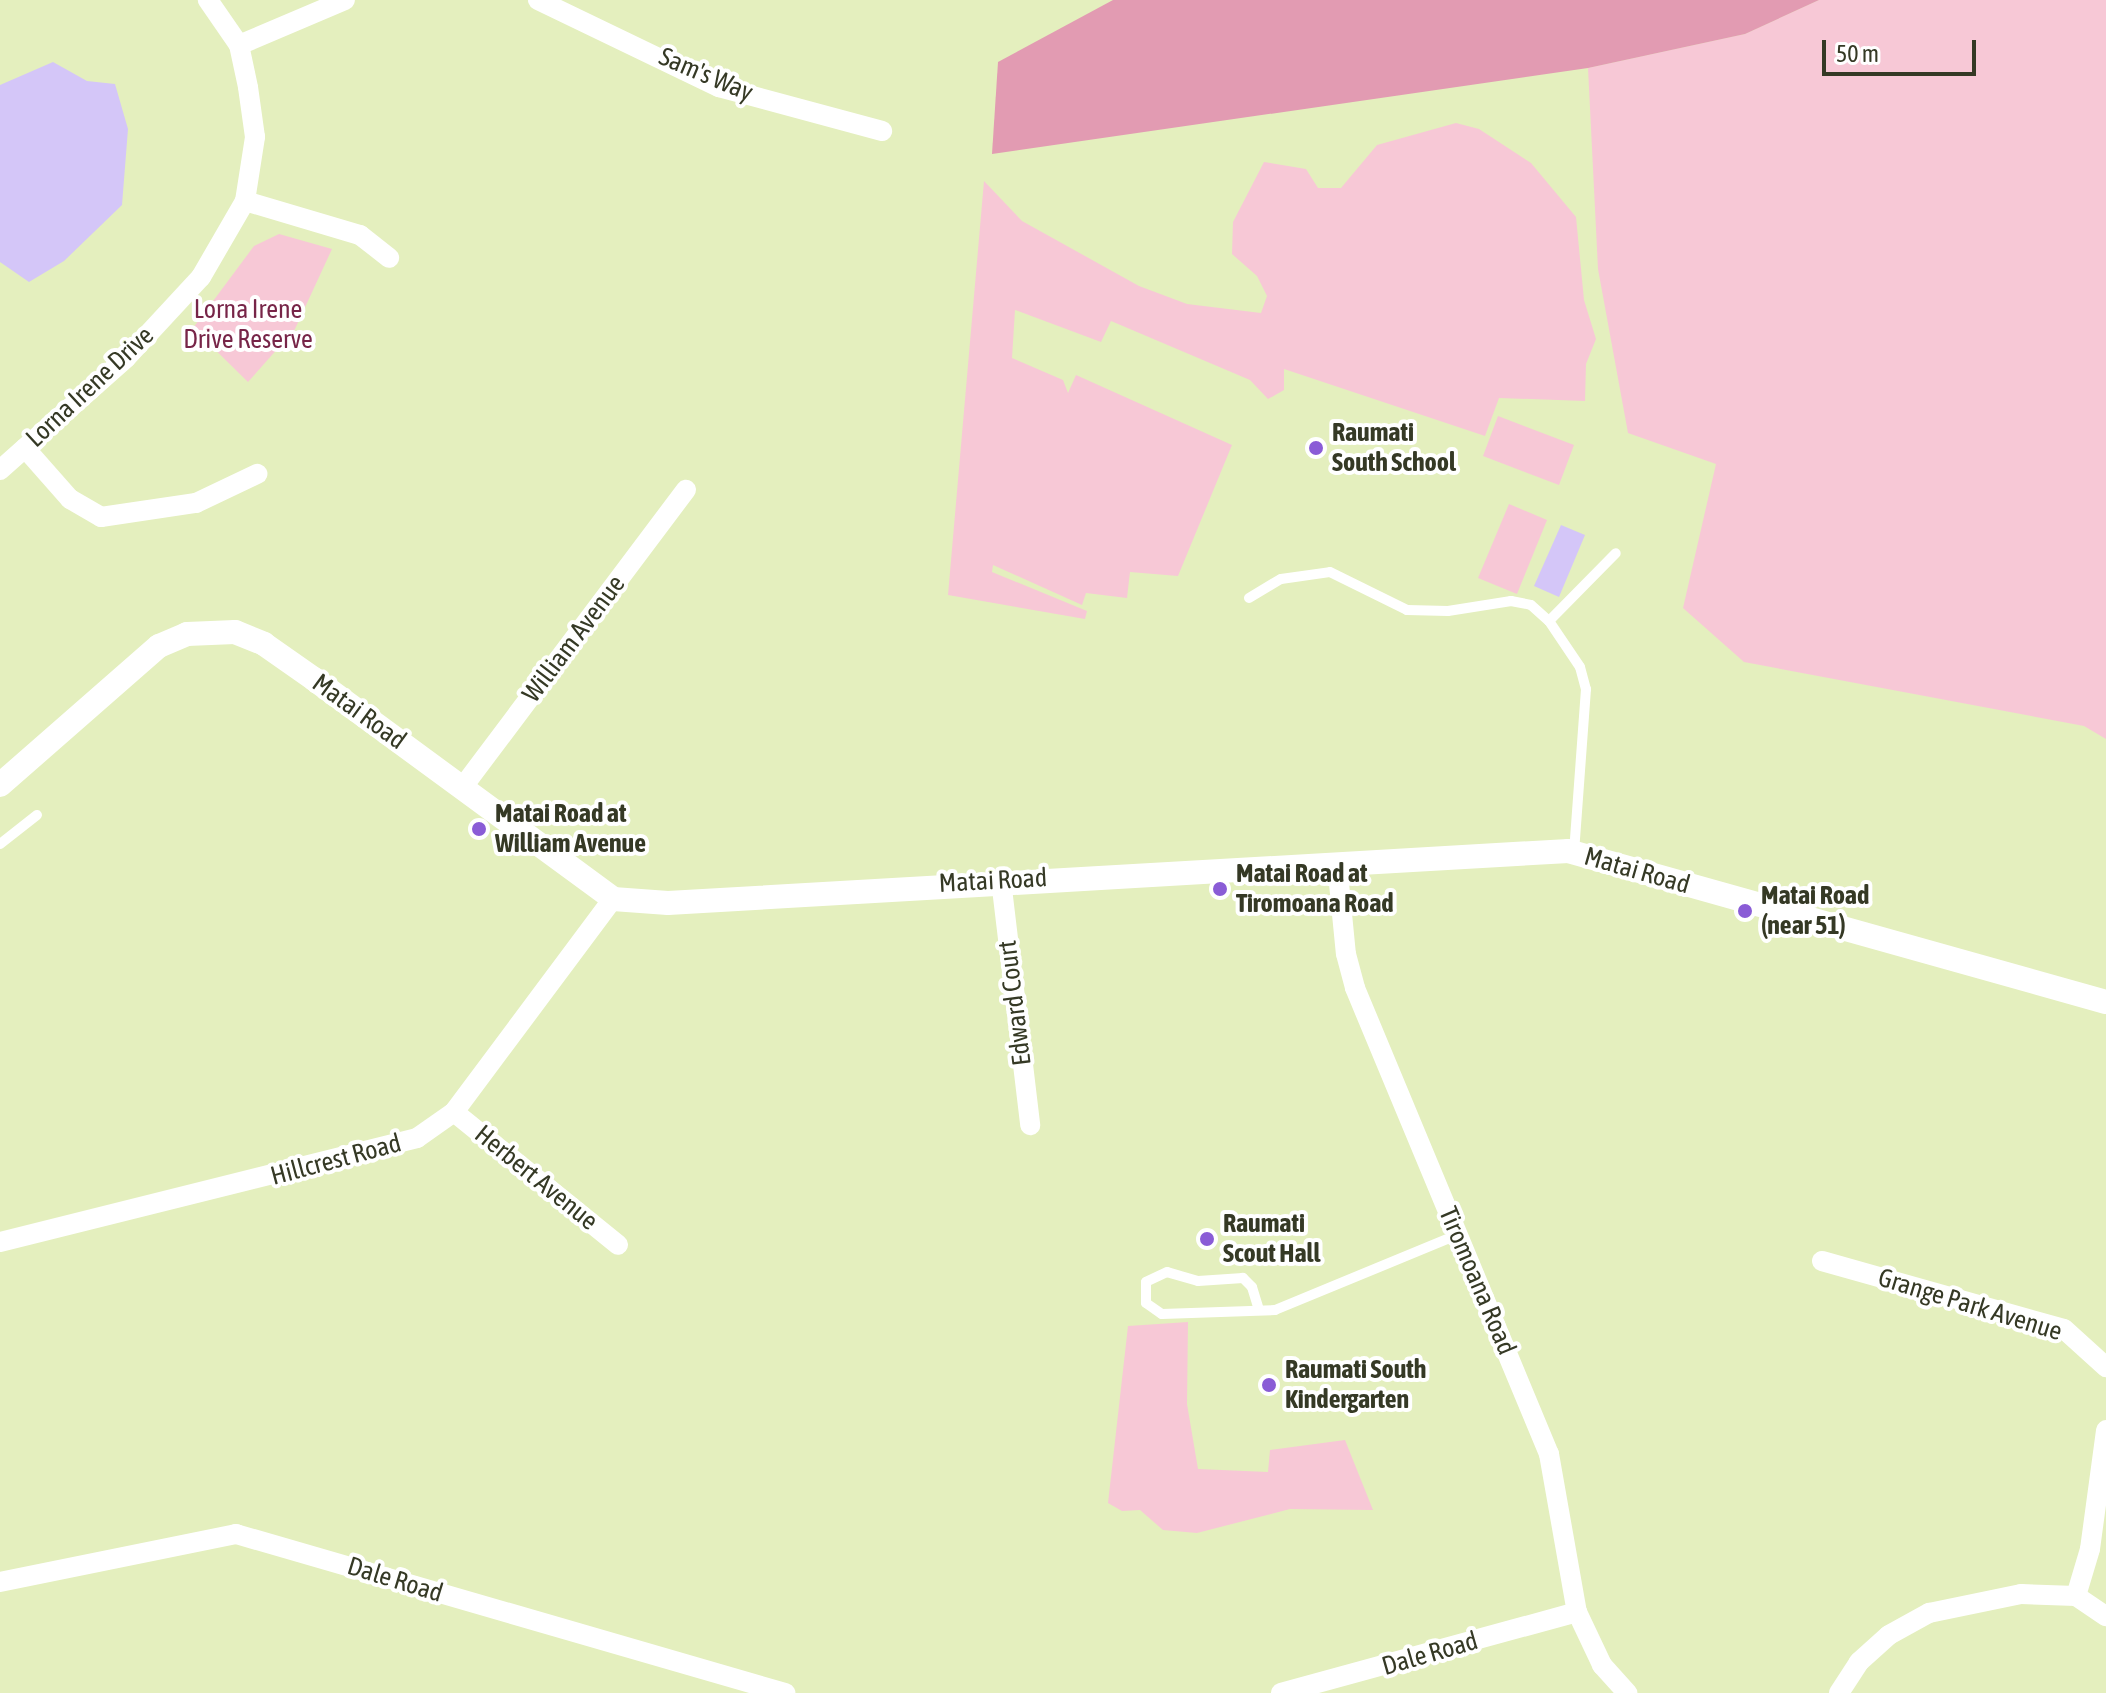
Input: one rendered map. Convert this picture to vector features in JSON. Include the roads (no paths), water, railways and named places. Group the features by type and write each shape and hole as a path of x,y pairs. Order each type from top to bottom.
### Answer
{"street":[{"name":"Lorna Irene Drive","path":"0,470 126,358 201,277 245,201 255,137 239,45 208,0"},
{"path":"239,45 345,0"},
{"name":"Sam's Way","path":"538,0 719,87 882,131"},
{"path":"245,201 360,235 389,258"},
{"path":"25,448 70,499 101,517 196,503 257,474"},
{"name":"William Avenue","path":"462,788 686,490"},
{"name":"Matai Road","path":"0,785 159,646 209,631 235,632 264,644 613,899 668,903 1001,880 1574,853 2106,1002"},
{"name":"Tiromoana Road","path":"1337,863 1346,954 1355,988 1549,1454 1577,1612 1602,1665 1627,1693"},
{"name":"Edward Court","path":"1001,880 1030,1125"},
{"name":"Hillcrest Road","path":"0,1242 385,1150 417,1138 454,1112 613,899"},
{"name":"Herbert Avenue","path":"454,1112 618,1245"},
{"name":"Grange Park Avenue","path":"1822,1261 2064,1329 2106,1367"},
{"path":"2076,1596 2090,1549 2106,1430"},
{"name":"Dale Road","path":"0,1582 236,1534 785,1693"},
{"path":"1839,1693 1859,1662 1879,1644 1929,1613 2021,1594 2076,1596 2106,1616"},
{"name":"Dale Road","path":"1281,1693 1577,1612"}],"lane":[{"path":"1549,621 1616,553"},
{"path":"1249,598 1281,579 1330,572 1407,610 1448,611 1511,601 1531,605 1549,621 1580,667 1586,689 1574,853"},
{"path":"0,844 37,815"},
{"path":"1259,1310 1252,1287 1243,1278 1198,1281 1167,1272 1146,1282 1146,1303 1162,1314 1259,1310 1286,1308 1457,1235"}],"place":[{"name":"Raumati South School","path":"1316,448"},
{"name":"Matai Road at William Avenue","path":"479,829"},
{"name":"Matai Road at Tiromoana Road","path":"1220,889"},
{"name":"Matai Road (near 51)","path":"1745,911"},
{"name":"Raumati Scout Hall","path":"1207,1239"},
{"name":"Raumati South Kindergarten","path":"1269,1385"}],"park label":[{"name":"Lorna Irene Drive Reserve","path":"248,325"}]}
